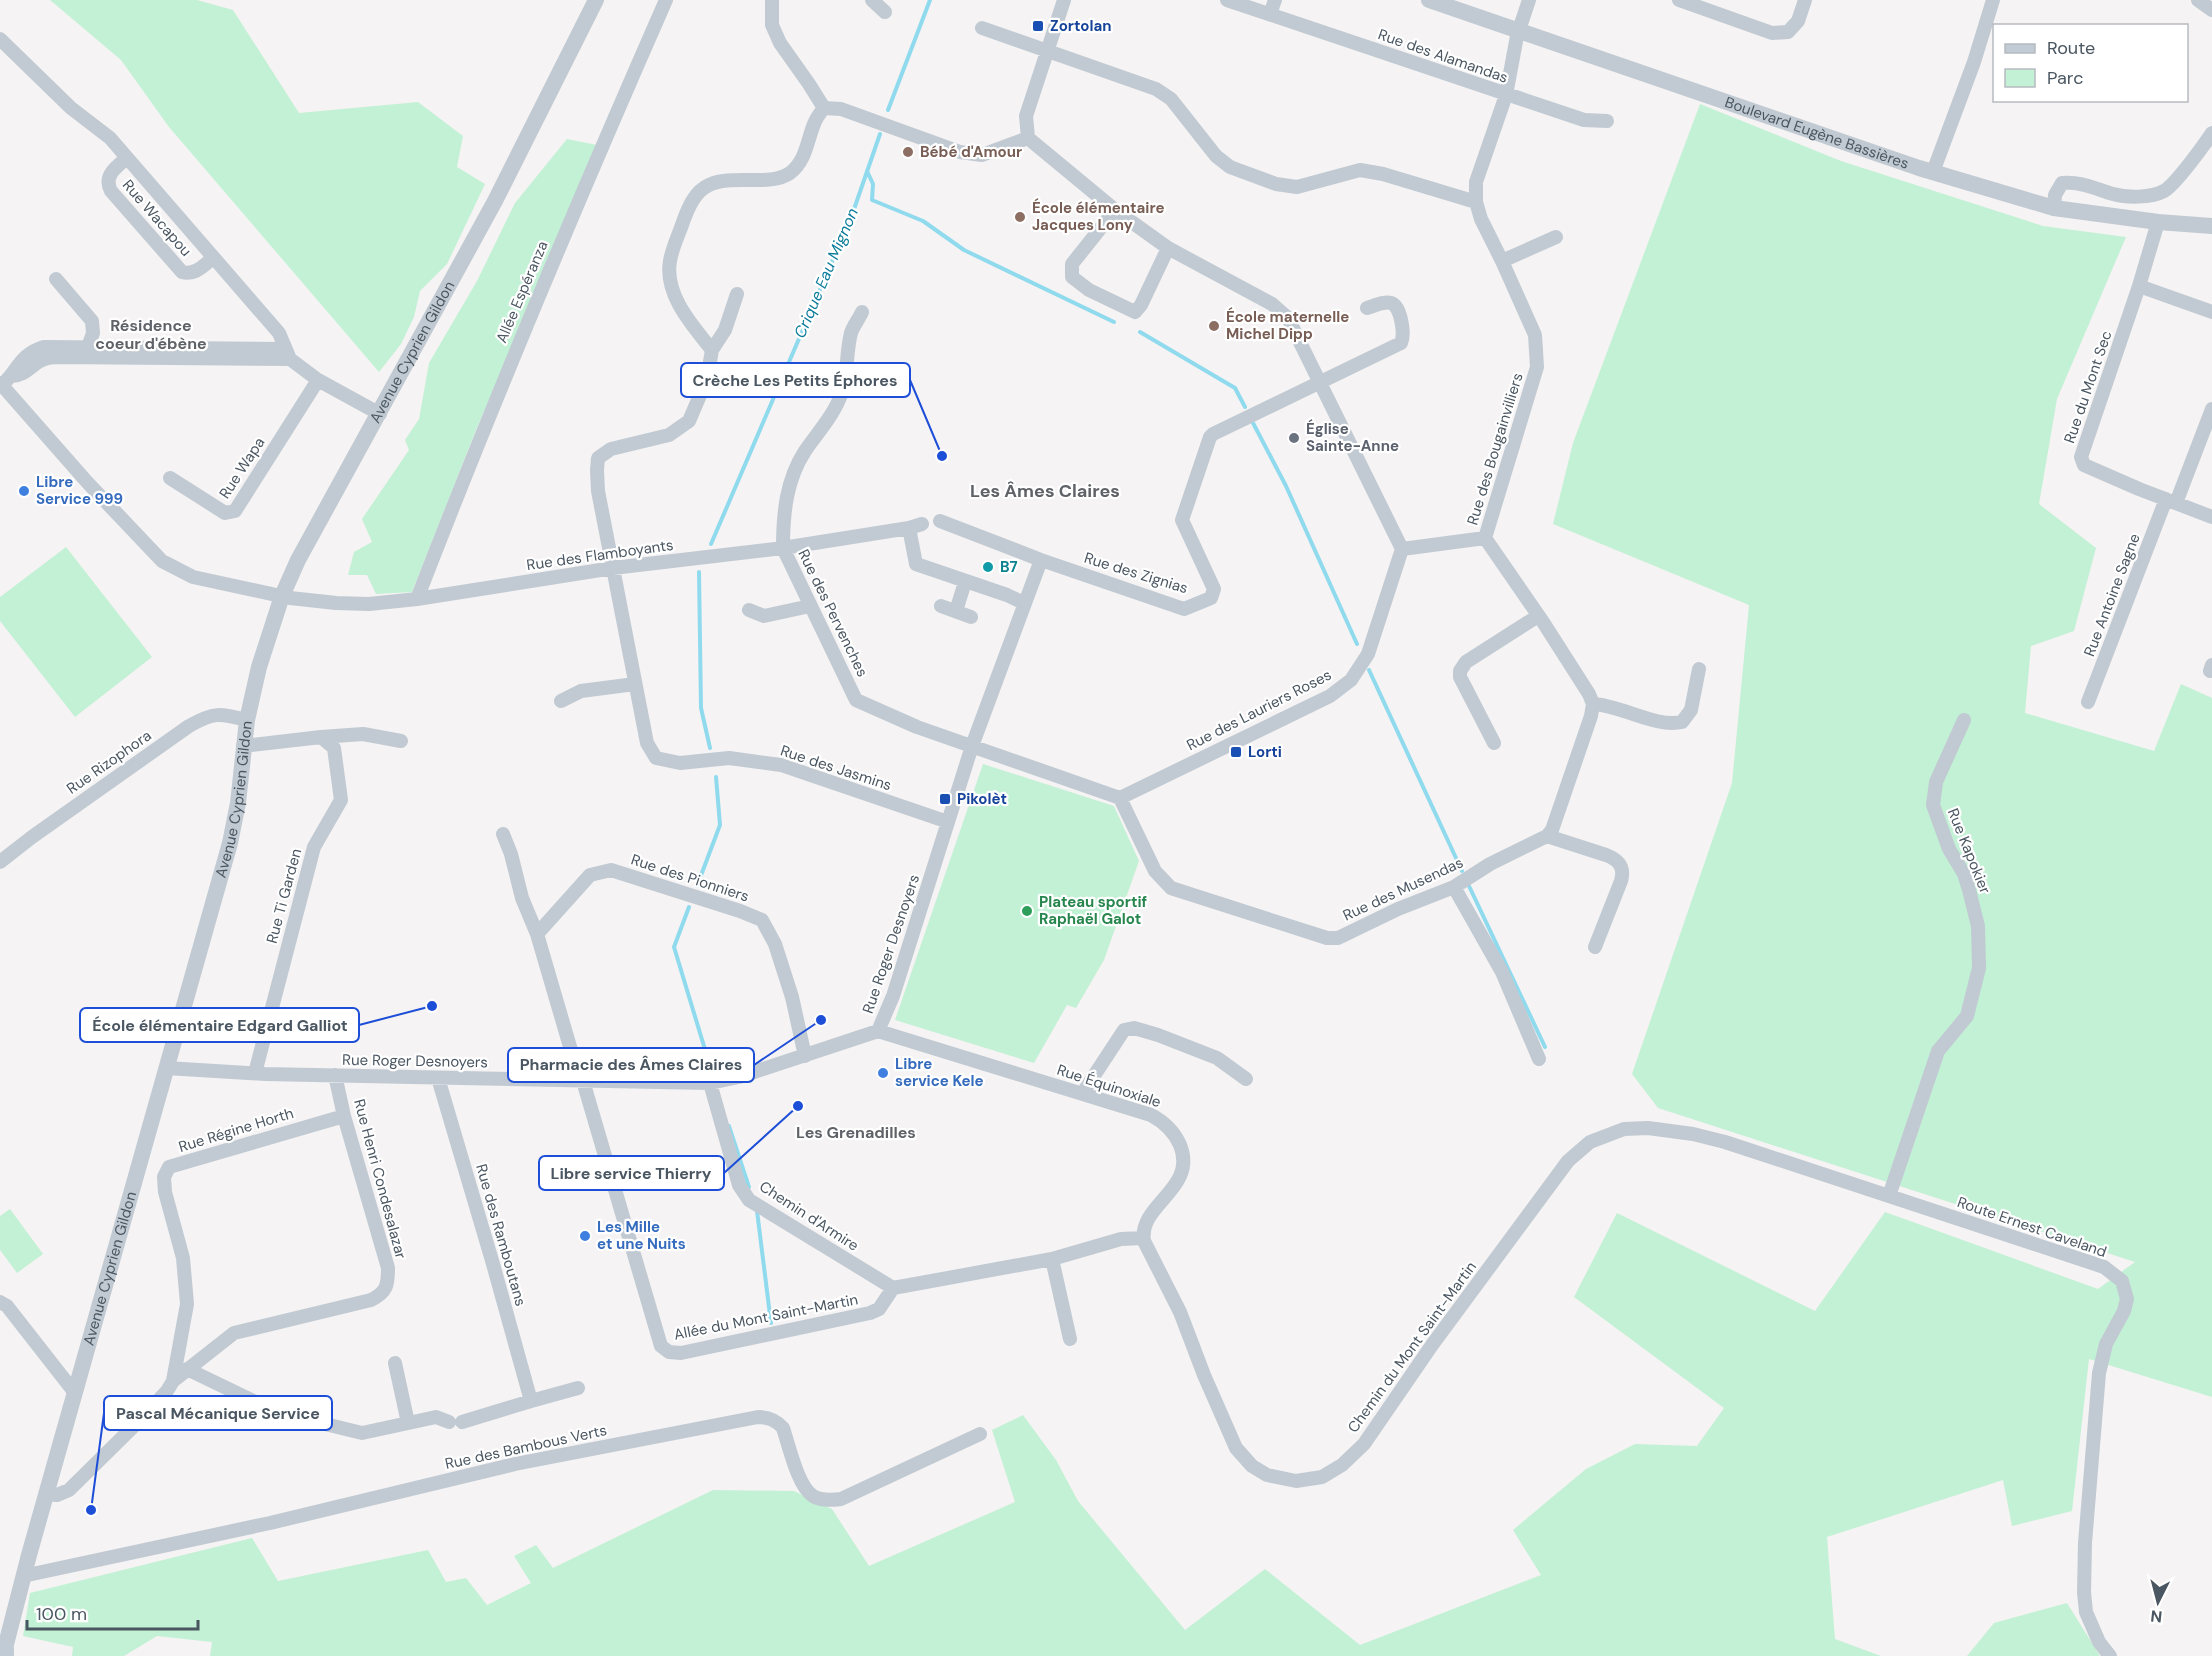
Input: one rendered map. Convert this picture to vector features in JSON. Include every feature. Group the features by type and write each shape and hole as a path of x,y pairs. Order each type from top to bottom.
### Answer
{"street":[{"name":"Allée Espéranza","path":"417,599 492,408 588,176 666,0"},
{"path":"772,0 772,25 780,43 824,108"},
{"path":"872,0 885,12"},
{"path":"1064,0 1026,116 1028,138 1115,210 1167,248 1272,304 1288,318 1402,549 1485,538 1589,694 1593,704 1591,716 1556,819 1547,836 1606,855 1616,859 1622,866 1621,881 1595,947"},
{"name":"Rue des Alamandas","path":"1227,0 1584,120 1607,121"},
{"path":"1270,14 1275,0"},
{"name":"Boulevard Eugène Bassières","path":"1429,0 1933,172 2054,208 2158,222 2212,226"},
{"name":"Rue des Bougainvilliers","path":"1485,538 1537,367 1535,335 1481,219 1476,202 1476,182 1506,95 1518,31 1529,0"},
{"path":"1679,0 1772,33 1788,32 1798,21 1805,0"},
{"path":"1933,172 1974,62 1993,0"},
{"path":"2198,0 2212,10"},
{"name":"Avenue Cyprien Gildon","path":"4,1654 23,1576 230,843 238,803 247,720 264,647 282,596 298,560 495,201 595,1"},
{"path":"982,28 1156,89 1171,99 1216,156 1230,167 1267,180 1297,187 1360,170 1383,174 1476,202"},
{"name":"Rue Wacapou","path":"0,39 71,108 110,138 279,333 287,354 318,380 380,414"},
{"path":"824,108 841,109 960,152 982,155 1028,138"},
{"path":"737,294 725,330 712,350 683,312 671,285 669,262 687,213 695,196 708,185 724,181 770,179 789,174 802,159 814,123 824,108"},
{"path":"2054,208 2055,195 2062,183 2073,182 2116,195 2140,196 2163,191 2212,133"},
{"name":"Rue Wacapou","path":"127,158 110,174 108,185 111,191 182,272 196,271 213,258"},
{"path":"1115,210 1072,264 1072,277 1089,290 1135,312 1141,305 1167,248"},
{"name":"Rue du Mont Sec","path":"2158,222 2139,286 2081,457 2084,465 2212,517"},
{"path":"1502,261 1556,237"},
{"path":"56,279 92,321 93,333 88,347"},
{"path":"2139,286 2212,312"},
{"name":"Rue des Zignias","path":"1041,560 1184,609 1211,598 1214,589 1182,520 1210,437 1401,343 1404,329 1395,305 1384,303 1367,308"},
{"name":"Rue des Pervenches","path":"862,312 851,332 845,377 836,406 804,452 789,486 783,521 783,548 856,699 916,727 1120,798"},
{"path":"4,383 19,362 35,349 44,347 287,354"},
{"name":"Rue des Jasmins","path":"712,350 707,379 689,420 669,435 611,449 598,458 598,491 647,742 656,758 680,763 729,758 780,765 948,822"},
{"path":"4,383 19,376 35,363 49,357 218,353"},
{"name":"Rue Wapa","path":"170,478 225,513 235,511 318,380"},
{"name":"Rue des Flamboyants","path":"4,383 95,490 162,561 193,577 282,596 336,603 369,604 417,599 613,568 783,548 915,526 916,564 965,582"},
{"name":"Rue Antoine Sagne","path":"2088,702 2171,501 2212,409"},
{"path":"940,521 1041,560"},
{"name":"Rue des Lauriers Roses","path":"1120,798 1330,696 1351,680 1368,654 1402,549"},
{"name":"Rue Roger Desnoyers","path":"166,1068 255,1073 710,1083 740,1077 878,1031 893,996 972,746 1041,560"},
{"path":"956,611 965,582 1007,595 1024,603"},
{"path":"749,610 764,616 810,606"},
{"path":"941,606 971,617"},
{"path":"1494,743 1460,676 1460,671 1466,662 1538,616"},
{"path":"1593,704 1608,705 1660,722 1674,724 1682,722 1691,710 1699,669"},
{"path":"561,701 581,691 635,684"},
{"name":"Rue Rizophora","path":"0,862 189,726 205,717 220,713 247,720"},
{"name":"Rue Kapokier","path":"1889,1196 1938,1051 1966,1016 1979,968 1978,926 1969,890 1964,874 1949,849 1933,805 1936,782 1964,720"},
{"path":"243,746 363,734 401,741"},
{"name":"Rue Ti Garden","path":"255,1073 314,847 341,800 334,748 321,737"},
{"name":"Rue des Musendas","path":"1120,798 1155,871 1171,888 1327,938 1338,938 1398,909 1454,887 1490,864 1547,836"},
{"path":"503,834 511,854 522,897 537,934 578,1074 583,1081"},
{"name":"Rue des Pionniers","path":"537,934 590,875 611,870 762,920 775,944 792,997 806,1056"},
{"path":"1454,887 1502,972 1539,1059"},
{"path":"1082,1094 1124,1030 1134,1028 1217,1058 1246,1079"},
{"name":"Rue Équinoxiale","path":"878,1031 1161,1120 1171,1130 1181,1148 1183,1166 1178,1180 1147,1220 1143,1229 1143,1238"},
{"name":"Rue Henri Condesalazar","path":"188,1369 234,1333 371,1300 381,1295 388,1282 388,1268 344,1116 335,1075"},
{"name":"Rue des Ramboutans","path":"438,1078 494,1264 531,1401"},
{"name":"Allée du Mont Saint-Martin","path":"583,1081 659,1342 665,1350 681,1353 870,1313 879,1309 893,1288"},
{"name":"Chemin d'Armire","path":"710,1083 739,1185 749,1200 893,1288"},
{"name":"Rue Régine Horth","path":"47,1494 57,1495 69,1490 140,1420 167,1391 173,1381 187,1304 183,1258 165,1192 164,1177 169,1167 344,1116"},
{"name":"Route Ernest Caveland","path":"1590,1142 1624,1129 1648,1128 1693,1134 1771,1156 2104,1267 2114,1274 2125,1287 2126,1305 2106,1344 2098,1373 2085,1543 2084,1592 2086,1612 2099,1642 2110,1656"},
{"name":"Chemin du Mont Saint-Martin","path":"1143,1238 1180,1312 1236,1448 1252,1466 1267,1475 1296,1480 1322,1477 1342,1465 1364,1444 1432,1345 1568,1161 1590,1142"},
{"path":"893,1288 1053,1258 1121,1239 1143,1238"},
{"path":"1053,1258 1070,1339"},
{"path":"0,1302 7,1306 75,1393"},
{"path":"395,1363 408,1423"},
{"path":"173,1381 188,1369 276,1412 362,1433 436,1417 455,1422 578,1388"},
{"name":"Rue des Bambous Verts","path":"23,1576 270,1523 515,1464 754,1417 771,1418 780,1424 802,1484 810,1494 826,1500 841,1499 980,1434"}],"green space":[{"path":"50,0 197,0 233,10 299,113 418,102 463,136 457,167 485,184 447,264 420,291 414,317 401,344 379,372 169,127 121,60"},
{"path":"1700,104 1841,161 2043,226 2126,237 2057,399 2039,504 2096,548 2074,631 2031,646 2025,713 2154,751 2181,684 2212,698 2212,1397 2089,1359 2072,1511 2012,1526 2003,1480 1827,1537 1835,1639 1881,1656 210,1656 212,1642 157,1636 124,1656 72,1656 73,1647 23,1636 30,1593 252,1538 278,1581 428,1550 446,1582 466,1578 487,1605 531,1583 514,1556 536,1545 553,1568 713,1490 794,1491 832,1509 869,1566 1015,1502 992,1430 1023,1415 1056,1460 1078,1501 1185,1630 1265,1569 1360,1645 1541,1575 1513,1530 1586,1469 1635,1444 1697,1446 1724,1408 1574,1297 1617,1213 1815,1311 1885,1212 2098,1289 2135,1262 1658,1108 1632,1074 1732,783 1749,605 1553,524 1573,443"},
{"path":"567,139 597,145 476,430 412,592 376,594 367,575 348,575 354,552 372,542 362,519 409,450 405,440 419,419 429,363 477,281 515,203"},
{"path":"66,547 152,657 75,717 0,621 0,597"},
{"name":"Plateau sportif Raphaël Galot","path":"983,764 1114,806 1139,861 1104,960 1076,1008 1067,1005 1034,1063 895,1020"},
{"path":"10,1209 43,1254 17,1273 0,1250 0,1216"},
{"path":"2067,1603 2100,1656 1967,1656 1994,1623"}],"waterway":[{"name":"Crique Eau Mignon","path":"888,110 930,0"},
{"name":"Crique Eau Mignon","path":"711,544 852,215 880,134"},
{"path":"867,171 873,184 872,200 923,221 964,250 1114,322"},
{"path":"1140,332 1235,388 1245,407"},
{"path":"1252,421 1286,486 1357,644"},
{"name":"Crique Eau Mignon","path":"699,572 701,708 710,748"},
{"path":"1369,670 1462,871"},
{"name":"Crique Eau Mignon","path":"697,886 720,825 716,777"},
{"path":"1469,886 1545,1047"},
{"name":"Crique Eau Mignon","path":"689,907 674,947 713,1076"},
{"name":"Crique Eau Mignon","path":"729,1126 749,1187"},
{"name":"Crique Eau Mignon","path":"757,1211 771,1323"}],"place":[{"name":"Zortolan","path":"1038,26"},
{"name":"Bébé d'Amour","path":"908,152"},
{"name":"École élémentaire Jacques Lony","path":"1020,217"},
{"name":"École maternelle Michel Dipp","path":"1214,326"},
{"name":"Église Sainte-Anne","path":"1294,438"},
{"name":"Crèche Les Petits Éphores","path":"942,456"},
{"name":"Libre Service 999","path":"24,491"},
{"name":"B7","path":"988,567"},
{"name":"Lorti","path":"1236,752"},
{"name":"Pikolèt","path":"945,799"},
{"name":"Plateau sportif Raphaël Galot","path":"1027,911"},
{"name":"École élémentaire Edgard Galliot","path":"432,1006"},
{"name":"Pharmacie des Âmes Claires","path":"821,1020"},
{"name":"Libre service Kele","path":"883,1073"},
{"name":"Libre service Thierry","path":"798,1106"},
{"name":"Les Mille et une Nuits","path":"585,1236"},
{"name":"Pascal Mécanique Service","path":"91,1510"}],"district":[{"name":"Résidence coeur d'ébène","path":"151,334"},
{"name":"Les Âmes Claires","path":"1045,491"},
{"name":"Les Grenadilles","path":"856,1132"}]}
